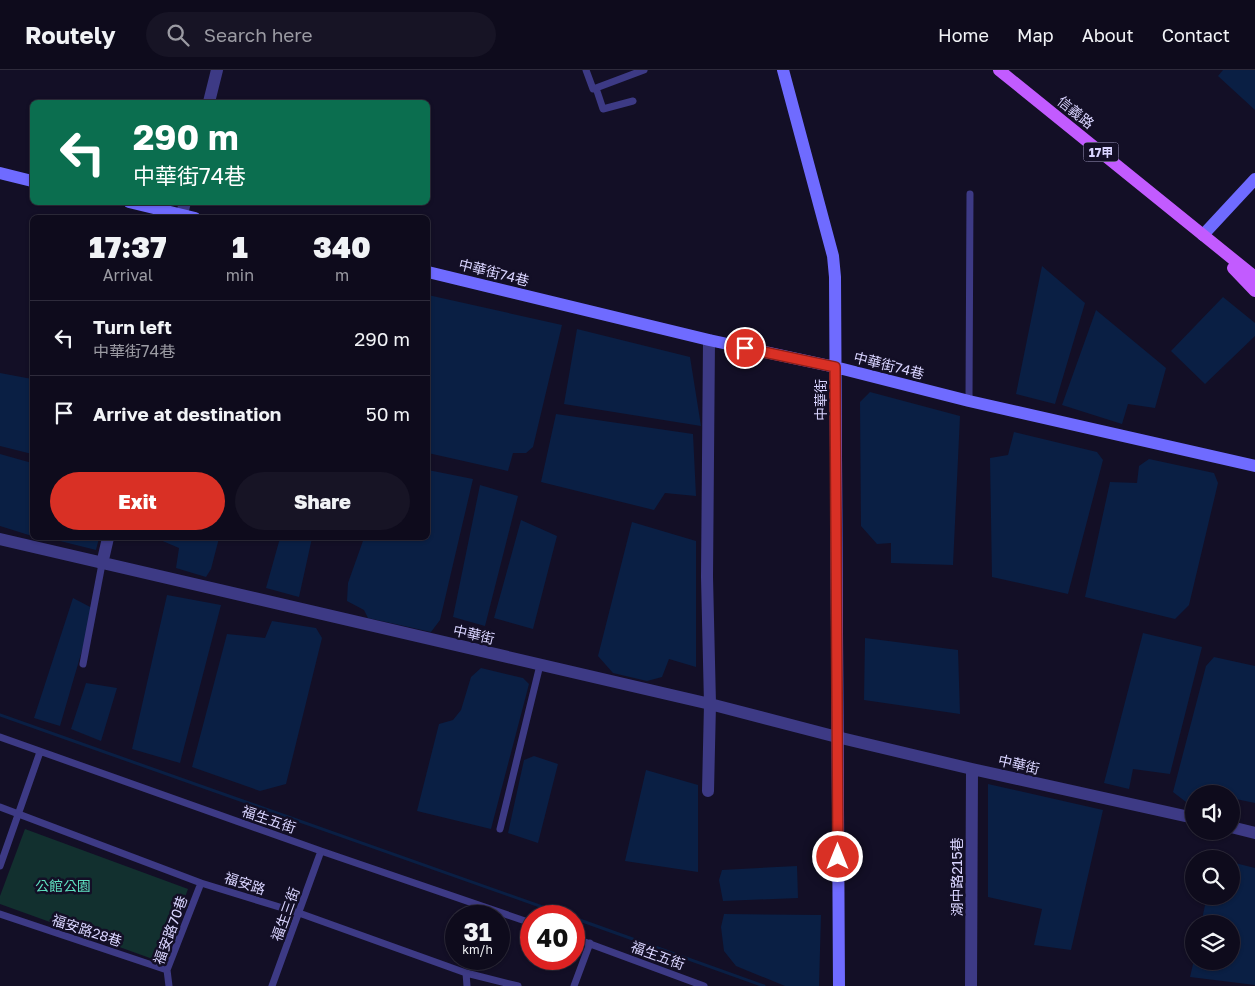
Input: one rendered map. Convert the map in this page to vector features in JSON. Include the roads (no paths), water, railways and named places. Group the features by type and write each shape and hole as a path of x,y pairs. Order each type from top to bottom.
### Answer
{"main road":[{"name":"信義路","path":"999,70 1255,277"},
{"name":"信義路","path":"1203,236 1255,291"}],"street":[{"path":"210,100 217,70"},
{"name":"中華街","path":"783,70 833,256 835,277 839,986"},
{"path":"0,173 30,180"},
{"path":"1203,236 1255,179"},
{"path":"145,205 183,212"},
{"name":"中華街74巷","path":"430,272 709,340 835,367 969,401 1255,466"},
{"path":"708,791 710,704 707,577 709,340"},
{"name":"中華街","path":"0,540 710,704 972,769 1185,816"},
{"path":"102,564 108,540"},
{"name":"湖中路215巷","path":"970,986 972,769"},
{"path":"1240,829 1255,833"}],"lane":[{"path":"586,70 593,89 644,70"},
{"path":"596,88 604,109 633,101"},
{"path":"969,401 970,194"},
{"path":"83,664 102,564"},
{"path":"500,830 540,665"},
{"name":"福生五街","path":"0,737 520,919"},
{"path":"0,866 40,752"},
{"name":"福安路","path":"0,807 201,883 299,914 466,973 518,986"},
{"name":"福生三街","path":"272,986 321,850"},
{"name":"福安路70巷","path":"169,986 167,970 201,883"},
{"name":"福安路28巷","path":"0,914 167,970"},
{"name":"福生五街","path":"585,941 704,986"},
{"path":"574,986 590,943"},
{"path":"466,973 467,986"}],"water":[{"path":"1223,70 1255,70 1255,110 1218,76"},
{"path":"1042,266 1085,303 1055,404 1016,394"},
{"path":"430,295 562,325 533,447 526,453 513,453 508,471 430,453"},
{"path":"1223,297 1255,323 1255,336 1205,384 1171,351"},
{"path":"1096,310 1166,368 1155,408 1128,404 1122,424 1062,405"},
{"path":"577,329 690,357 701,426 564,404"},
{"path":"0,373 30,379 30,454 0,446"},
{"path":"870,392 960,416 953,565 891,563 891,543 877,544 861,526 860,402"},
{"path":"556,414 693,434 696,496 665,493 654,510 541,482"},
{"path":"1014,432 1097,452 1103,460 1068,594 992,577 990,458 1008,455"},
{"path":"0,454 30,462 30,535 0,526"},
{"path":"1149,459 1214,473 1218,483 1189,605 1175,619 1085,597 1110,482 1137,483 1139,466"},
{"path":"430,470 473,479 440,620 431,632 368,618 364,610 347,601 348,583 363,540 430,540"},
{"path":"480,485 518,496 485,626 453,617"},
{"path":"521,520 557,536 533,629 494,618"},
{"path":"632,522 696,541 696,667 669,659 662,677 647,681 613,673 598,656"},
{"path":"56,540 98,540 96,550"},
{"path":"160,540 218,540 211,569 206,577 176,568 179,548"},
{"path":"279,540 312,540 299,597 266,588"},
{"path":"167,595 221,605 180,763 132,749"},
{"path":"73,598 94,609 60,726 34,718"},
{"path":"272,621 316,628 322,638 286,784 260,791 192,767 227,634 265,638"},
{"path":"1143,633 1202,647 1170,774 1133,769 1129,789 1104,783"},
{"path":"865,638 958,650 960,714 864,700"},
{"path":"1214,657 1255,666 1255,803 1240,800 1240,785 1185,785 1185,801 1173,792 1206,666"},
{"path":"481,668 523,678 529,684 491,829 417,811 439,724 453,720 461,710 471,677"},
{"path":"86,683 117,688 101,741 71,729"},
{"path":"534,756 558,764 538,843 508,833 524,760"},
{"path":"646,770 698,785 698,872 625,861"},
{"path":"988,784 1103,810 1071,950 1034,945 1042,909 988,897"},
{"path":"1240,864 1255,868 1255,985 1190,977 1192,970 1240,970 1240,915 1203,915 1205,905 1240,905"},
{"path":"797,866 798,898 723,901 719,880 722,870"},
{"path":"724,914 821,915 819,986 785,986 736,966 724,951 721,927"}],"waterway":[{"path":"0,715 537,905"},
{"path":"585,922 764,986"}],"park label":[{"name":"公館公園","path":"63,885"}]}
